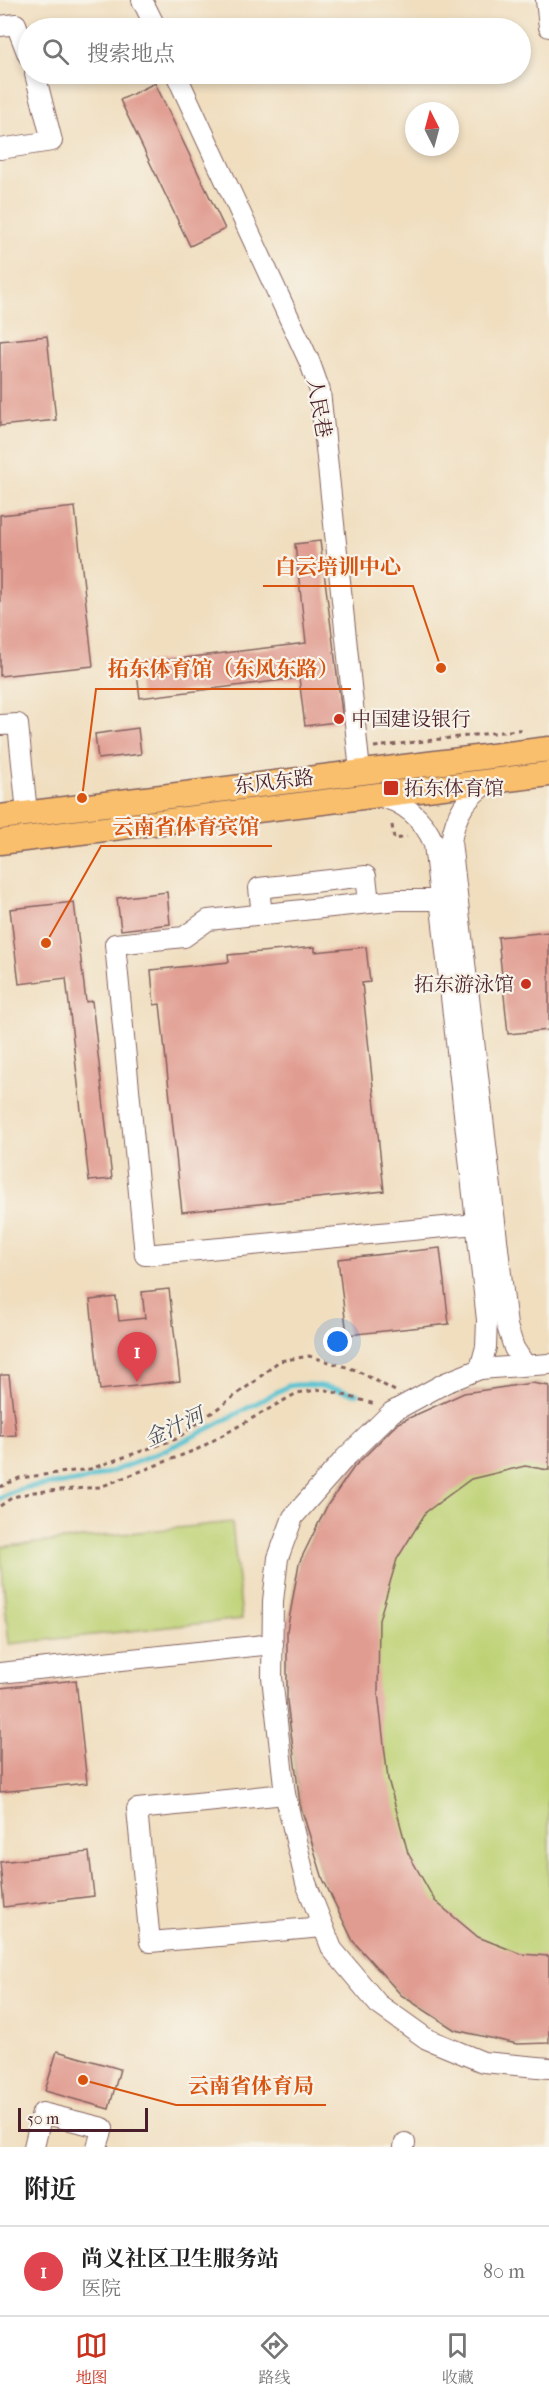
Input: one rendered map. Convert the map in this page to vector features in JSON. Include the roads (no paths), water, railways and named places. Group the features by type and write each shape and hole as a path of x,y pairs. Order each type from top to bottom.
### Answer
{"main road":[{"name":"东风东路","path":"0,817 549,748"},
{"path":"342,798 350,793 350,772"},
{"name":"东风东路","path":"0,842 549,774"}],"street":[{"path":"142,0 151,18"},
{"path":"546,0 549,27"},
{"path":"0,26 16,24 18,29"},
{"path":"0,149 52,141 38,84"},
{"name":"人民巷","path":"181,84 310,363 320,391 350,772"},
{"path":"0,725 18,724 27,813"},
{"path":"491,780 462,806 453,829 451,842 507,1326 514,1348 525,1365"},
{"path":"370,795 389,799 402,805 421,820 434,844 487,1320 486,1347 480,1370"},
{"path":"262,915 259,888 366,876 369,903"},
{"path":"441,900 369,903 208,920 184,937 115,944 145,1255 476,1224"},
{"path":"549,1364 480,1370 445,1383 392,1412 345,1458 293,1517 279,1558 273,1601 272,1677 285,1794 306,1883 332,1950 378,2004 427,2039 483,2062 549,2068"},
{"path":"0,1673 273,1644"},
{"path":"285,1794 137,1809 150,1942 323,1926"},
{"path":"34,2147 42,2113 103,2128 97,2147"}],"waterway":[{"name":"金汁河","path":"0,1498 20,1489 89,1479 141,1461 191,1438 288,1386 314,1385 357,1394"}],"place":[{"name":"白云培训中心","path":"441,668"},
{"name":"中国建设银行","path":"339,719"},
{"name":"拓东体育馆","path":"391,788"},
{"name":"拓东体育馆（东风东路）","path":"82,798"},
{"name":"云南省体育宾馆","path":"46,943"},
{"name":"拓东游泳馆","path":"526,984"},
{"name":"尚义社区卫生服务站","path":"137,1382"},
{"name":"云南省体育局","path":"83,2080"}]}
